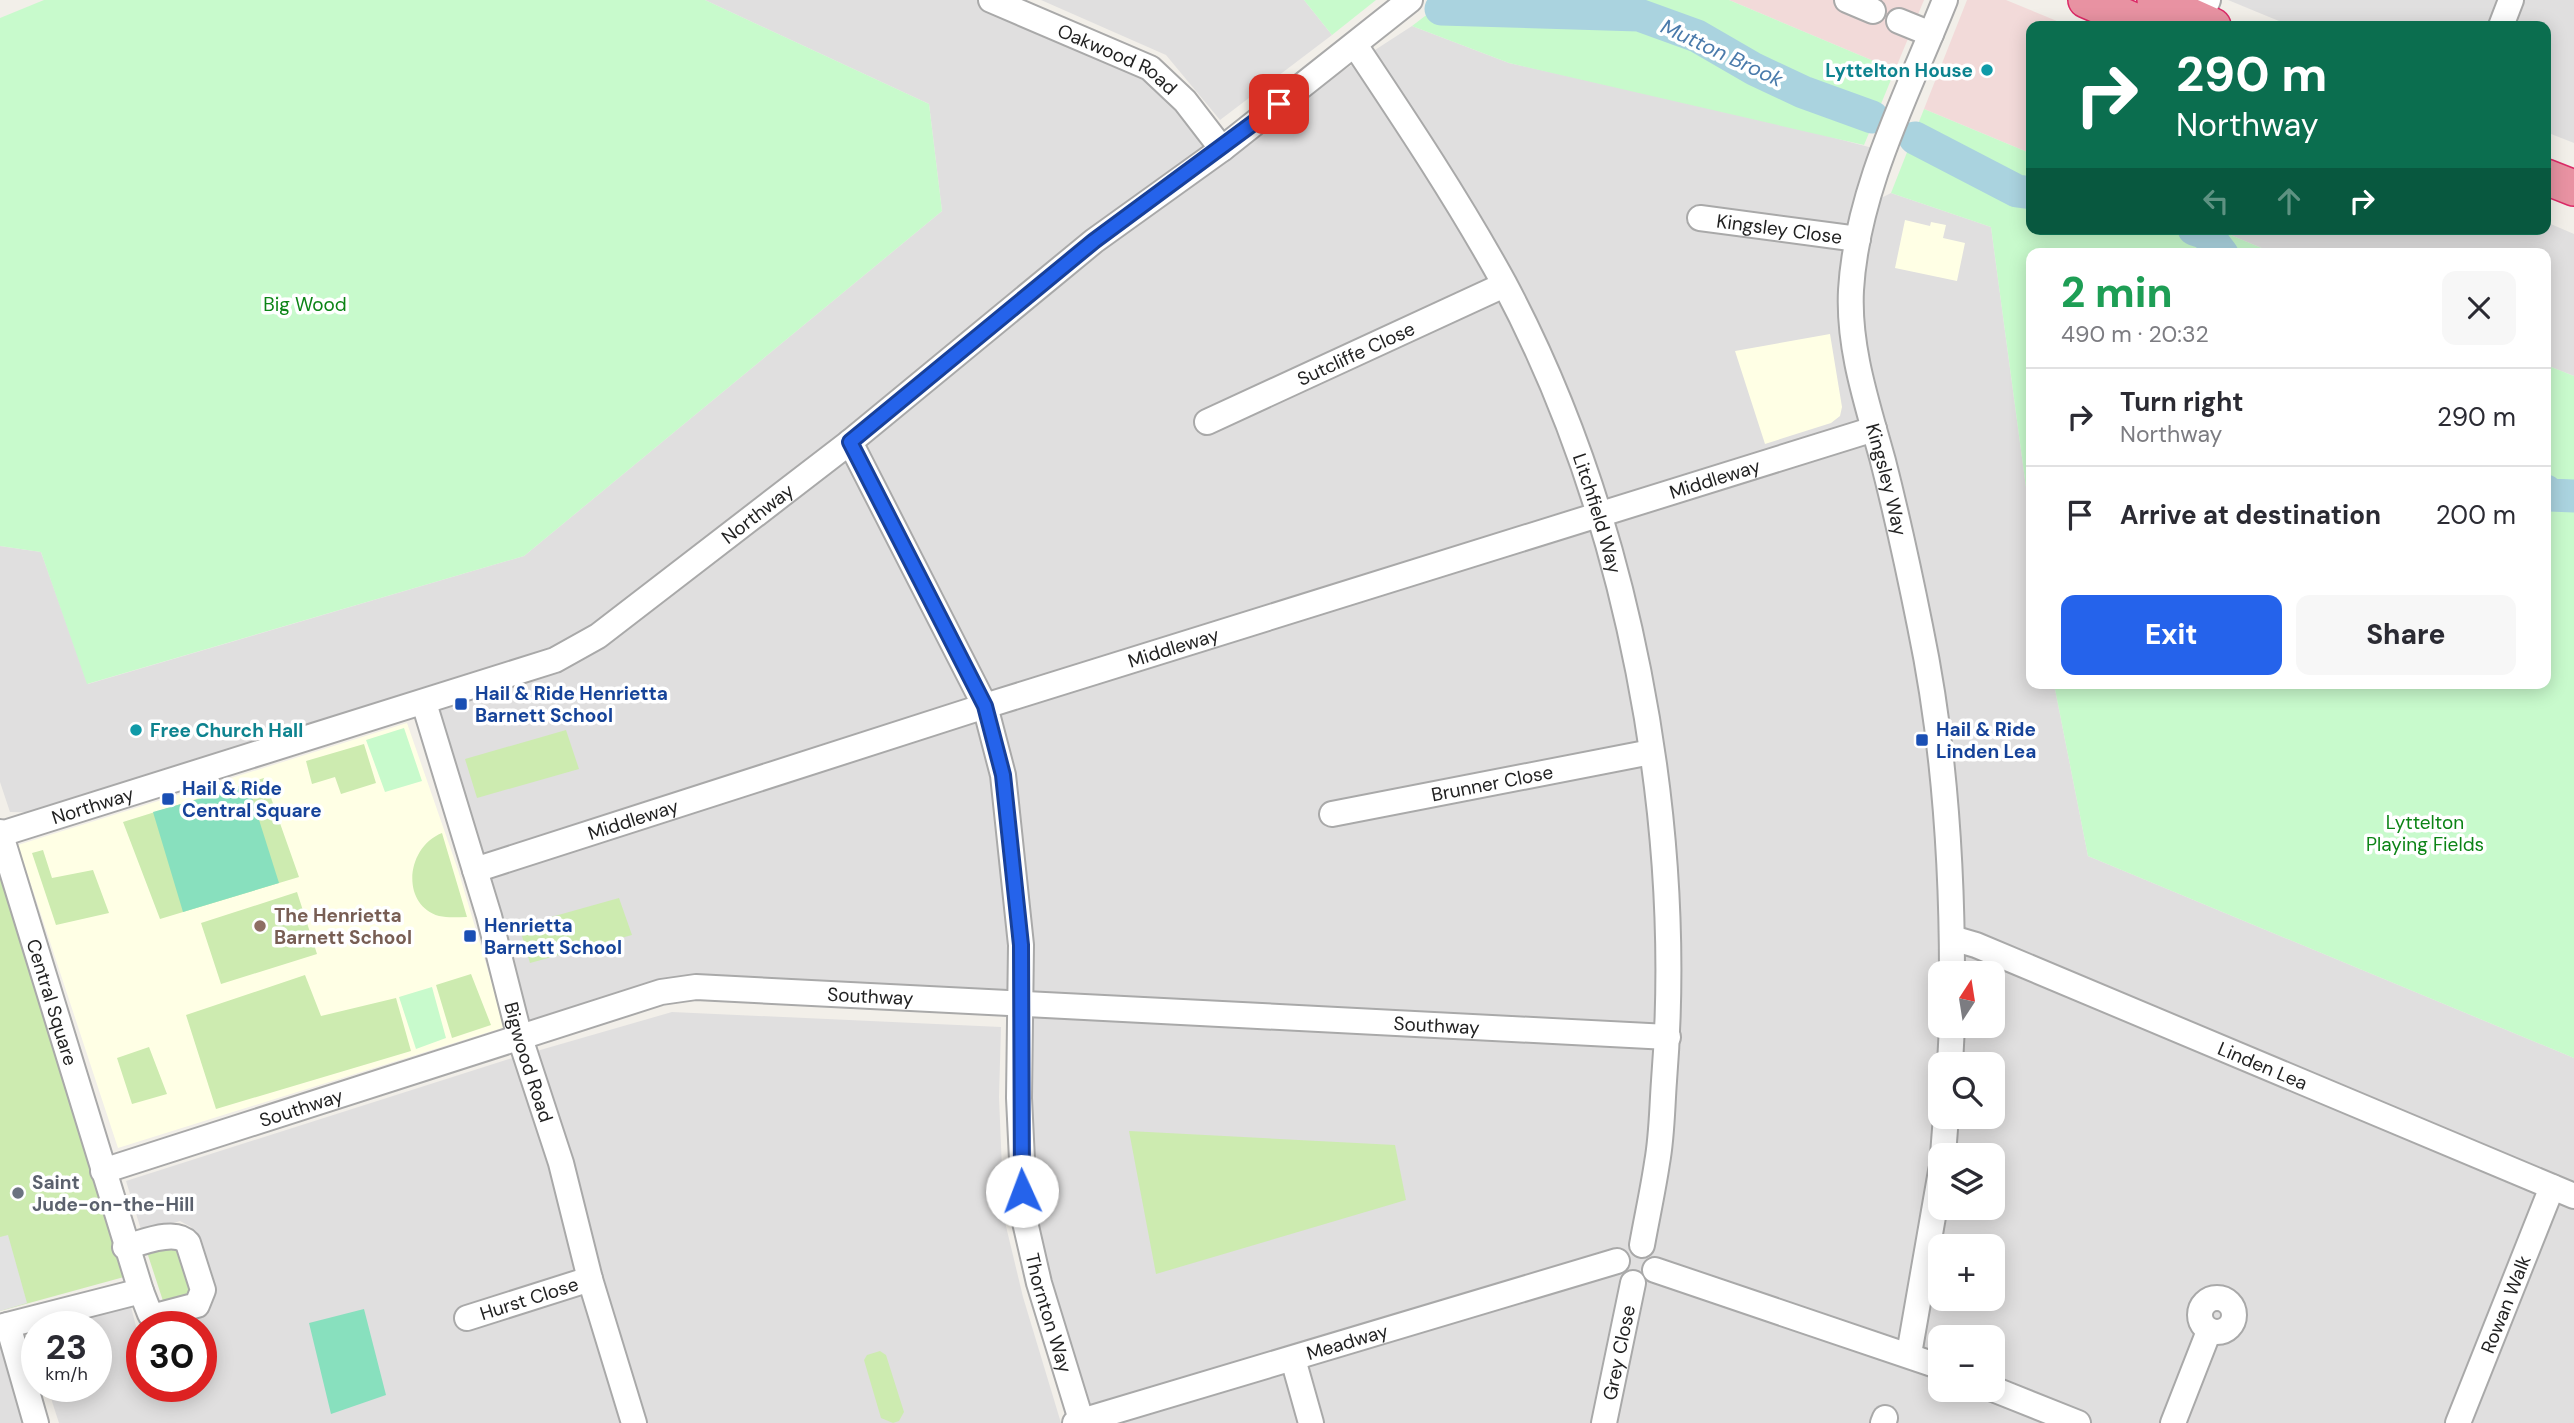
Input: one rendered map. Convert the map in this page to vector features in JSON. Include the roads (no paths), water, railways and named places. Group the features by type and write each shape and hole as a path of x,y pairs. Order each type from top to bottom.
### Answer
{"highway":[{"path":"2086,0 2134,21"},
{"path":"2155,0 2204,18"},
{"path":"2551,179 2574,188"}],"street":[{"name":"Oakwood Road","path":"991,0 1150,68 1185,101 1222,149"},
{"name":"Northway","path":"0,833 424,703 555,660 586,643 850,442 1094,241 1222,149 1410,0"},
{"path":"1847,0 1872,10"},
{"name":"Kingsley Way","path":"1945,0 1881,159 1858,239 1851,290 1852,331 1920,626 1936,710 1948,816 1952,961"},
{"path":"2503,21 2511,0"},
{"path":"1899,22 1931,34"},
{"name":"Litchfield Way","path":"1355,45 1432,160 1504,285 1569,427 1598,513 1628,630 1651,752 1665,866 1670,948 1668,1037 1658,1160 1642,1245"},
{"name":"Kingsley Close","path":"1700,218 1858,239"},
{"name":"Sutcliffe Close","path":"1208,422 1504,285"},
{"name":"Middleway","path":"475,870 985,706 1874,429"},
{"name":"Thornton Way","path":"850,442 985,706 1003,775 1016,871 1021,945 1019,1108 1025,1222 1039,1283 1080,1422"},
{"name":"Bigwood Road","path":"424,703 475,870 520,1038 561,1163 590,1279 634,1423"},
{"name":"Brunner Close","path":"1332,814 1651,752"},
{"name":"Central Square","path":"0,833 125,1247 150,1314 159,1315 197,1305 203,1290 188,1243 183,1237 174,1236 125,1247"},
{"name":"Linden Lea","path":"1952,939 1976,945 2563,1192"},
{"name":"Southway","path":"103,1171 661,992 696,987 1021,1006 1668,1037"},
{"name":"Rowan Walk","path":"2458,1423 2563,1192"},
{"path":"1909,1354 1932,1220"},
{"path":"1629,1245 1642,1245 1655,1257 1655,1270 1644,1282 1633,1283 1623,1278 1617,1261 1629,1245"},
{"name":"Meadway","path":"1080,1422 1617,1261"},
{"path":"1655,1270 1928,1362"},
{"name":"Hurst Close","path":"467,1318 590,1279"},
{"name":"Grey Close","path":"1604,1423 1633,1283"},
{"path":"36,1423 4,1326 141,1291"},
{"path":"2173,1423 2209,1331"},
{"path":"1293,1359 1311,1423"},
{"path":"2005,1394 2078,1423"}],"waterway":[{"name":"Mutton Brook","path":"1441,9 1639,15 1697,36 1754,69 1803,92 1872,117"},
{"name":"Mutton Brook","path":"1915,138 2017,191 2026,192"},
{"name":"Mutton Brook","path":"2208,235 2217,248"},
{"name":"Mutton Brook","path":"2551,495 2574,496"}],"place":[{"name":"Lyttelton House","path":"1987,70"},
{"name":"Hail & Ride Henrietta Barnett School","path":"461,704"},
{"name":"Free Church Hall","path":"136,730"},
{"name":"Hail & Ride Linden Lea","path":"1922,740"},
{"name":"Hail & Ride Central Square","path":"168,799"},
{"name":"The Henrietta Barnett School","path":"260,926"},
{"name":"Henrietta Barnett School","path":"470,936"},
{"name":"Saint Jude-on-the-Hill","path":"18,1193"}],"park label":[{"name":"Big Wood","path":"305,304"},
{"name":"Lyttelton Playing Fields","path":"2425,833"}]}
